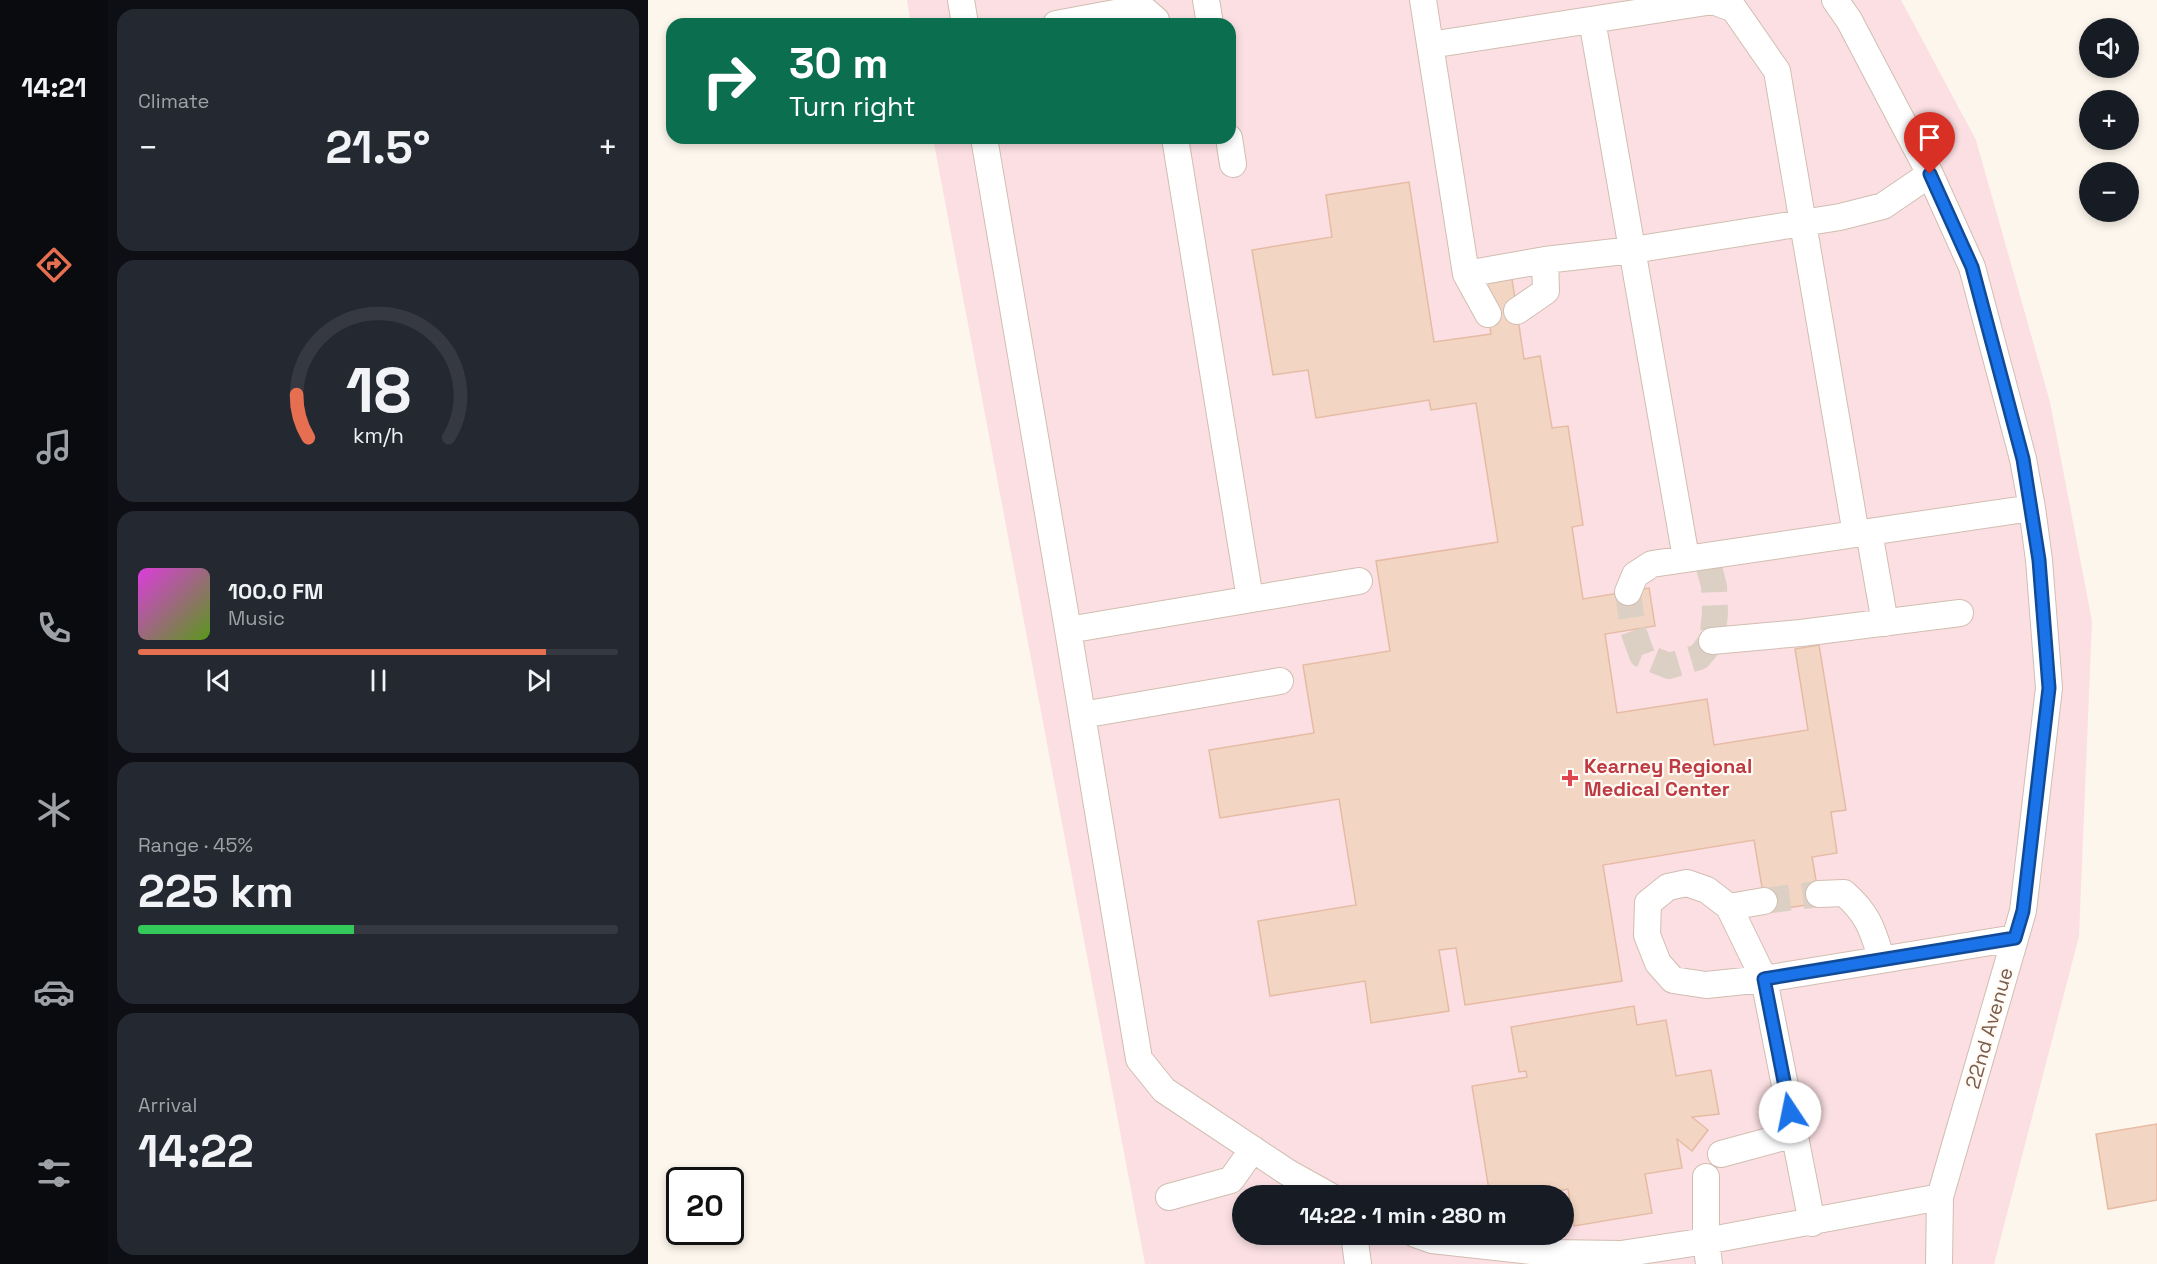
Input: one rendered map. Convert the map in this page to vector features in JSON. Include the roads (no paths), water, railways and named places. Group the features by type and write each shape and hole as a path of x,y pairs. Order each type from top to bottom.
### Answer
{"street":[{"path":"961,0 964,18"},
{"path":"1206,0 1209,18"},
{"path":"1423,0 1466,274 1488,314"},
{"name":"22nd Avenue","path":"1835,0 1849,20 1930,174 1972,267 2023,459 2039,560 2049,688 2023,911 1940,1197 1939,1264"},
{"path":"1430,45 1713,1 1734,9 1777,71 1862,533 1885,623"},
{"path":"1090,18 1142,9 1153,18"},
{"path":"1592,20 1686,558"},
{"path":"985,144 1139,1059 1164,1090 1310,1185"},
{"path":"1175,144 1250,599"},
{"path":"1229,144 1233,164"},
{"path":"1466,274 1545,260 1633,250 1803,221 1840,217 1883,206 1930,174"},
{"path":"1517,311 1546,291 1545,260"},
{"path":"1628,591 1635,575 1652,564 2032,508"},
{"path":"1068,630 1359,581"},
{"path":"1712,641 1960,613"},
{"path":"1082,715 1280,681"},
{"path":"1812,1223 1764,979 1729,907 1707,890 1687,883 1668,886 1648,903 1647,935 1658,963 1673,980 1706,985 1764,979 2015,938"},
{"path":"1819,894 1844,893 1859,906 1870,922 1882,960"},
{"path":"1729,907 1764,901"},
{"path":"1721,1154 1795,1134"},
{"path":"1169,1197 1231,1180 1253,1149"},
{"path":"1706,1177 1708,1253"},
{"path":"1446,1245 1470,1254 1708,1253 1812,1223 1940,1197"},
{"path":"1355,1245 1358,1264"}],"tunnel":[{"path":"1628,592 1633,630 1642,655 1669,666 1699,657 1712,641 1715,613 1714,586 1706,556"},
{"path":"1764,901 1819,894"}],"place":[{"name":"Kearney Regional Medical Center","path":"1570,778"}]}
